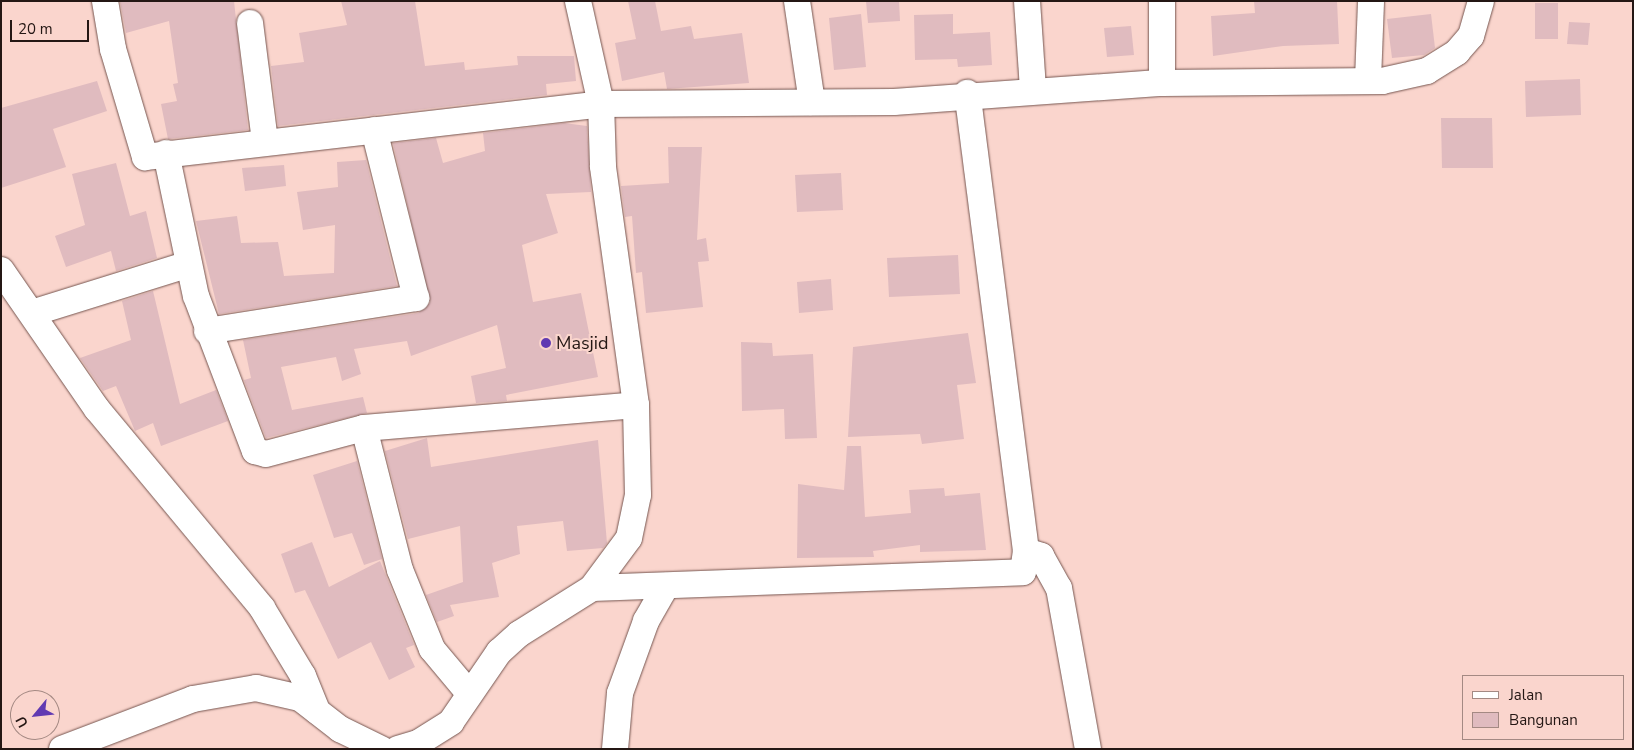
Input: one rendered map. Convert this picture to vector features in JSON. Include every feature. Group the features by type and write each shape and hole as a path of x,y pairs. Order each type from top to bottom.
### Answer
{"street":[{"path":"105,1 141,155 601,104 894,102 1033,88 1162,83 1368,80 1409,77 1446,61 1471,36 1482,1"},
{"path":"398,749 418,743 451,722 468,692 519,634 592,588 622,554 631,533 638,495 636,404 603,166 601,104 578,1"},
{"path":"797,1 812,102"},
{"path":"1027,1 1033,88"},
{"path":"1162,1 1162,83"},
{"path":"1368,80 1371,1"},
{"path":"250,24 264,141"},
{"path":"592,588 1014,576 1023,572 1026,551 967,94"},
{"path":"207,331 416,298 374,130"},
{"path":"166,153 189,264 207,331 255,451 266,454 364,428 636,404"},
{"path":"32,313 189,264"},
{"path":"1,270 96,409 262,608 303,676 317,711"},
{"path":"364,428 400,570 432,649 468,692"},
{"path":"1026,551 1041,556 1059,588 1088,749"},
{"path":"615,749 620,693 646,621 666,586"},
{"path":"62,749 193,699 225,692 271,689 300,698 359,740 381,749"}],"building":[{"path":"120,1 234,1 248,130 168,139 161,104 177,101 173,84 178,83 169,21 126,33"},
{"path":"341,1 415,1 425,66 464,62 465,70 518,65 517,56 574,56 576,81 546,84 547,95 278,126 271,66 304,62 299,33 347,25"},
{"path":"628,1 655,1 661,31 691,26 694,39 742,33 749,83 667,89 664,72 622,81 615,43 636,39"},
{"path":"866,1 899,1 900,21 868,23"},
{"path":"1254,1 1337,1 1339,44 1283,46 1213,56 1211,16 1255,13"},
{"path":"1535,3 1558,3 1558,39 1535,39"},
{"path":"861,14 866,67 834,70 829,18"},
{"path":"953,14 953,34 990,32 992,65 958,67 957,59 915,60 914,15"},
{"path":"1431,14 1435,48 1424,55 1392,58 1387,19"},
{"path":"1569,22 1590,23 1588,45 1567,44"},
{"path":"1131,26 1134,55 1107,57 1104,28"},
{"path":"1580,79 1581,115 1526,117 1525,81"},
{"path":"97,81 107,111 53,129 66,167 1,188 1,108"},
{"path":"1441,118 1492,118 1493,168 1442,168"},
{"path":"564,123 587,126 591,192 546,194 558,233 522,245 533,302 581,293 598,377 506,395 507,401 476,403 471,376 506,368 497,325 411,356 407,341 354,349 361,374 342,381 336,357 281,367 292,410 363,397 367,413 266,438 244,380 251,378 243,340 418,313 430,303 393,143 436,138 443,163 485,151 483,133"},
{"path":"668,147 702,147 697,240 706,238 709,261 698,262 703,307 646,313 642,272 636,273 632,216 625,217 621,186 669,183"},
{"path":"366,160 397,286 219,314 196,221 237,216 241,243 278,242 284,276 334,273 335,225 303,230 297,192 338,187 337,162"},
{"path":"116,163 130,216 146,211 157,258 116,271 111,251 66,267 55,236 85,225 72,174"},
{"path":"284,165 286,186 245,191 242,168"},
{"path":"841,173 843,210 797,212 795,175"},
{"path":"958,255 960,294 889,297 887,258"},
{"path":"831,279 833,310 799,313 797,282"},
{"path":"153,291 180,404 216,390 228,421 161,446 153,423 135,431 116,386 103,391 80,358 131,340 122,301"},
{"path":"968,333 976,383 957,385 964,439 922,444 920,434 848,437 853,347"},
{"path":"741,342 772,343 773,356 813,354 817,438 785,439 784,409 742,411"},
{"path":"427,438 431,467 598,440 607,543 603,548 567,551 563,521 517,526 520,554 492,563 499,597 450,605 454,616 437,622 426,595 463,582 460,526 408,539 385,451"},
{"path":"847,446 861,446 865,517 911,513 909,490 944,488 945,496 980,493 986,550 920,552 920,545 873,551 874,557 797,558 798,484 844,490"},
{"path":"357,461 382,559 364,565 352,533 334,538 313,475"},
{"path":"312,542 329,587 380,561 414,645 406,648 415,667 389,680 371,642 338,659 305,590 295,593 281,554"}],"place":[{"name":"Masjid","path":"546,343"}]}
